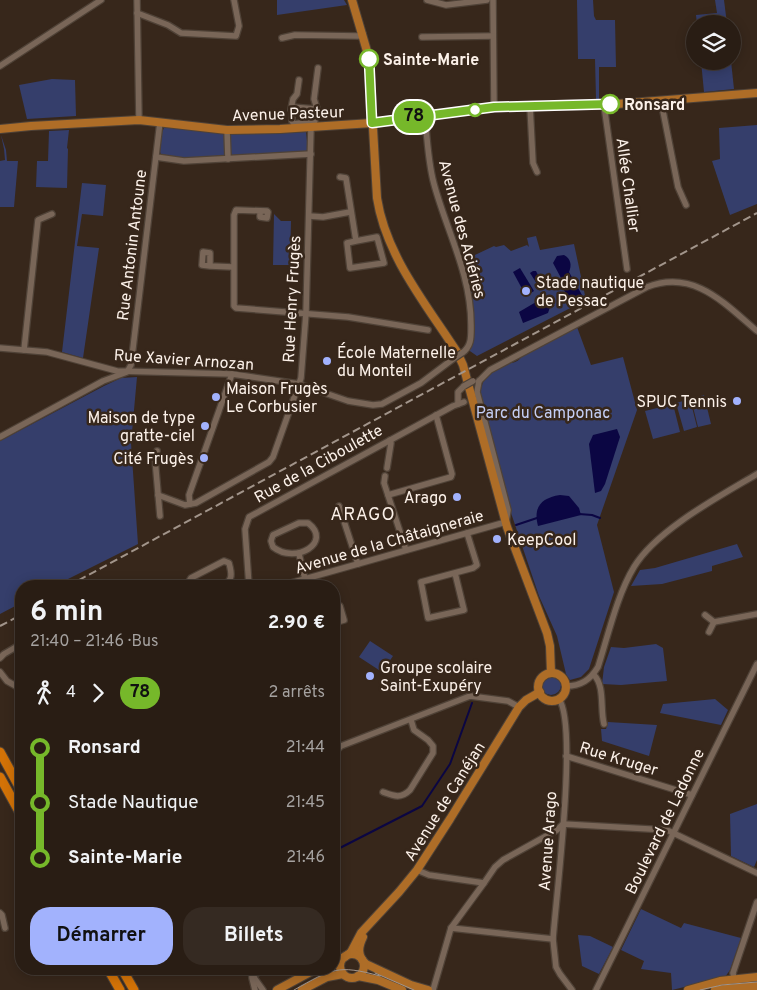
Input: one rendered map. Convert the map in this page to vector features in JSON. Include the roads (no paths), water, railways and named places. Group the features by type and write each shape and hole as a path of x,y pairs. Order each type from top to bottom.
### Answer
{"highway":[{"path":"0,752 15,779"},
{"path":"0,777 15,804"},
{"path":"111,975 120,990"},
{"path":"125,975 134,990"}],"main road":[{"path":"353,2 370,63 377,198 385,231 398,259 461,359 506,522 547,633 550,646 551,673"},
{"name":"Avenue Pasteur","path":"0,129 139,120 227,130 314,127 372,123 494,107 604,105 757,93"},
{"path":"551,673 556,673 563,678 566,686 565,692 559,699 548,700 538,688 543,676 551,673"},
{"name":"Avenue de Canéjan","path":"343,974 340,964 351,952 361,933 417,870 519,707 529,698 540,692"},
{"name":"Avenue de Canéjan","path":"358,976 363,968 359,953 360,945 370,925"},
{"path":"340,958 356,955 381,972 428,990"},
{"path":"340,975 343,974 348,978 358,976 378,980 402,990"},
{"path":"277,990 305,975"},
{"path":"302,990 327,978 339,975"},
{"path":"688,990 720,980 757,977"},
{"path":"715,990 757,986"}],"street":[{"path":"0,66 101,0"},
{"path":"137,0 139,120"},
{"path":"137,14 168,25 181,32 236,36 239,26 234,0"},
{"path":"427,0 446,5 487,0"},
{"path":"493,0 494,107"},
{"path":"282,38 295,35 358,36 363,34"},
{"path":"422,37 493,36"},
{"name":"Rue Henry Frugès","path":"190,504 196,503 269,462 273,457 299,384 306,313 311,154 318,110 314,98 318,68"},
{"path":"292,128 291,106 297,94 299,80"},
{"path":"661,101 678,187 686,205"},
{"name":"Allée Challier","path":"604,105 627,269"},
{"path":"530,106 533,163 537,172"},
{"path":"292,107 315,109 315,121 294,124 292,121 292,107"},
{"name":"Avenue des Aciéries","path":"425,115 434,182 466,281 471,311 471,339 467,348"},
{"name":"Rue Antonin Antoune","path":"127,372 131,365 160,122"},
{"path":"227,130 228,159"},
{"path":"156,157 184,161 311,154"},
{"path":"340,177 346,178 356,241"},
{"path":"260,210 236,210 234,215 233,267 234,306 236,308 348,317 428,330"},
{"path":"309,216 323,217 350,212"},
{"path":"24,350 38,220 52,214"},
{"path":"377,237 384,263 350,268 347,243 356,241 377,237"},
{"path":"210,266 233,267"},
{"path":"506,522 508,510 476,381 490,370 647,287 660,283 683,283 707,290 757,331"},
{"name":"Rue Xavier Arnozan","path":"0,348 47,352 112,370 127,372 232,374 299,384 348,401 373,405 382,404 421,383 467,348"},
{"path":"0,437 103,381 127,372"},
{"path":"158,495 185,505 190,504 189,495 232,374"},
{"name":"Rue de la Ciboulette","path":"249,580 245,529 249,516 461,403 458,392 464,386 476,381"},
{"path":"388,495 451,477 452,474 436,415"},
{"path":"387,468 392,442 390,440"},
{"path":"157,451 155,459 160,516"},
{"path":"566,686 582,684 594,675 598,668 624,587 639,560 653,544 718,497 757,474"},
{"path":"385,476 384,483 406,550"},
{"path":"339,506 358,564"},
{"name":"Avenue de la Châtaigneraie","path":"301,580 506,522"},
{"path":"299,523 308,523 314,532 315,540 310,549 299,554 286,553 276,549 271,541 273,535 299,523"},
{"path":"454,573 464,610 428,618 421,582 454,573 473,568 477,565 467,533"},
{"path":"299,554 305,579"},
{"path":"190,580 222,561 226,561 230,563 232,576 230,580"},
{"path":"340,606 344,620 340,621"},
{"path":"705,615 714,622 757,614"},
{"path":"709,632 714,622"},
{"path":"0,658 15,648"},
{"name":"Boulevard de Ladonne","path":"596,990 757,664"},
{"path":"0,672 7,681 15,686"},
{"path":"594,675 599,682 604,724"},
{"path":"340,747 470,696 508,701 519,707"},
{"name":"Avenue Arago","path":"559,699 565,716 566,756 563,824 553,939 556,967 572,990"},
{"path":"383,792 396,797 405,794 410,790 433,753 433,746 414,730 411,720"},
{"name":"Rue Kruger","path":"566,756 692,795"},
{"path":"433,990 452,928 495,867 502,860 557,830 563,824 667,830 757,873"},
{"path":"417,870 429,875 484,884"},
{"path":"734,979 734,973 757,902"},
{"path":"0,913 5,928"},
{"path":"452,928 553,939"},
{"path":"252,976 256,990"},
{"path":"252,976 263,990"},
{"name":"Avenue Arago","path":"568,984 578,990"}],"waterway":[{"path":"579,514 600,518"},
{"path":"516,525 537,518"},
{"path":"340,848 422,806 450,764 472,703"}],"tram line":[{"path":"340,970 354,970 380,976"},
{"path":"375,973 414,990"},
{"path":"294,990 322,975"},
{"path":"700,990 722,985 757,982"}],"railway":[{"path":"79,580 757,213"},
{"path":"0,626 15,618"}],"place":[{"name":"Sainte-Marie","path":"369,59"},
{"name":"Ronsard","path":"610,104"},
{"name":"Stade nautique de Pessac","path":"526,291"},
{"name":"École Maternelle du Monteil","path":"327,361"},
{"name":"Maison Frugès Le Corbusier","path":"216,397"},
{"name":"SPUC Tennis","path":"737,401"},
{"name":"Maison de type gratte-ciel","path":"205,426"},
{"name":"Cité Frugès","path":"204,458"},
{"name":"Arago","path":"457,497"},
{"name":"KeepCool","path":"497,539"},
{"name":"Groupe scolaire Saint-Exupéry","path":"370,676"}],"district":[{"name":"ARAGO","path":"363,514"}],"park label":[{"name":"Parc du Camponac","path":"543,412"}]}
